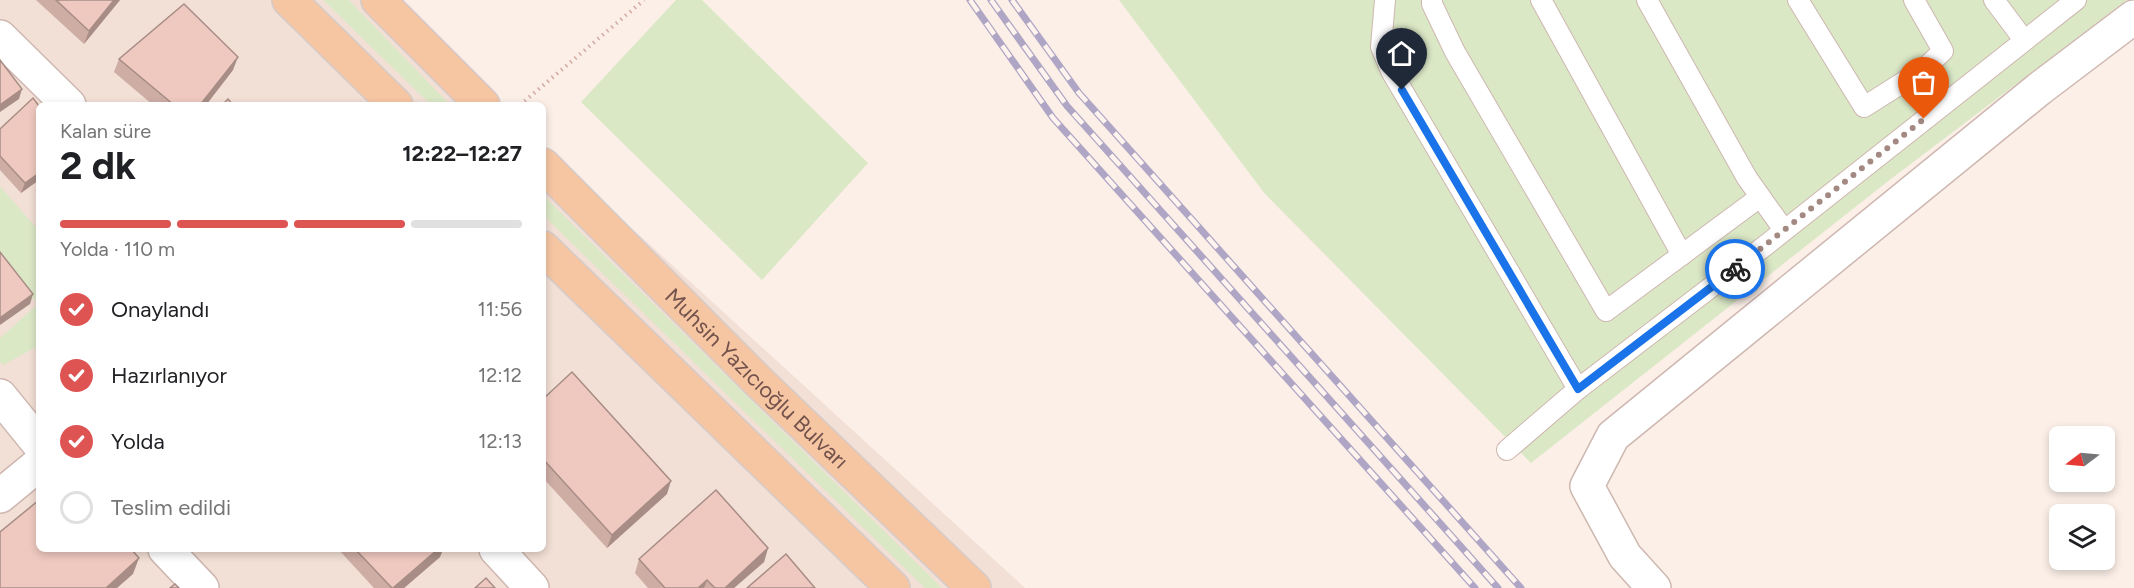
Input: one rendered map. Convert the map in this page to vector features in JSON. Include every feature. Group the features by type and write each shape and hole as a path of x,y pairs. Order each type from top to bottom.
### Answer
{"main road":[{"path":"289,0 393,102"},
{"path":"378,0 480,102"},
{"name":"Muhsin Yazıcıoğlu Bulvarı","path":"546,168 760,383 974,588"},
{"path":"546,251 893,588"}],"street":[{"path":"1654,588 1625,556 1587,486 1613,436 2039,89 2134,17"},
{"path":"0,37 66,102"},
{"path":"0,396 36,440"},
{"path":"0,496 36,466"},
{"path":"168,552 202,588"},
{"path":"499,552 532,588"}],"lane":[{"path":"1386,0 1382,46 1391,71 1578,389"},
{"path":"1432,0 1455,52 1606,311 1760,197"},
{"path":"1541,0 1682,255"},
{"path":"1647,0 1747,178 1784,230"},
{"path":"1798,0 1864,107 1924,69 1943,51 1914,0"},
{"path":"1994,0 2024,40"},
{"path":"1507,450 1578,389 1784,230 2071,2"}],"path":[{"path":"524,102 644,0"}],"shaded area":[{"path":"0,0 392,0 494,102 36,102 36,552 546,552 546,150 1025,588 0,588"}],"green space":[{"path":"323,0 349,0 447,102 428,102"},
{"path":"676,0 702,0 868,163 762,280 581,102"},
{"path":"1119,0 2127,0 1887,182 1531,463 1265,194"},
{"path":"0,186 36,228 36,302 0,258"},
{"path":"546,198 942,588 925,588 546,218"},
{"path":"36,306 36,347 3,365 0,362 0,338"}],"building":[{"path":"56,0 114,0 89,31"},
{"path":"184,4 238,57 202,102 170,102 119,59"},
{"path":"0,60 22,89 0,105"},
{"path":"33,98 36,102 36,175 25,183 0,156 0,129"},
{"path":"0,252 33,294 0,318"},
{"path":"572,372 671,481 612,535 546,462 546,396"},
{"path":"716,490 768,548 725,588 715,588 707,580 698,588 665,588 639,559"},
{"path":"36,502 36,552 134,552 139,558 106,588 0,588 0,532"},
{"path":"358,552 435,552 393,588"},
{"path":"786,554 815,588 747,588"},
{"path":"486,578 495,588 475,588"}],"railway":[{"path":"970,0 1053,118 1475,588"},
{"path":"991,0 1067,106 1498,588"},
{"path":"1012,0 1079,93 1521,588"}],"way so far":[{"path":"1735,269 1924,119"}],"route":[{"path":"1402,90 1578,389 1735,269"}]}
